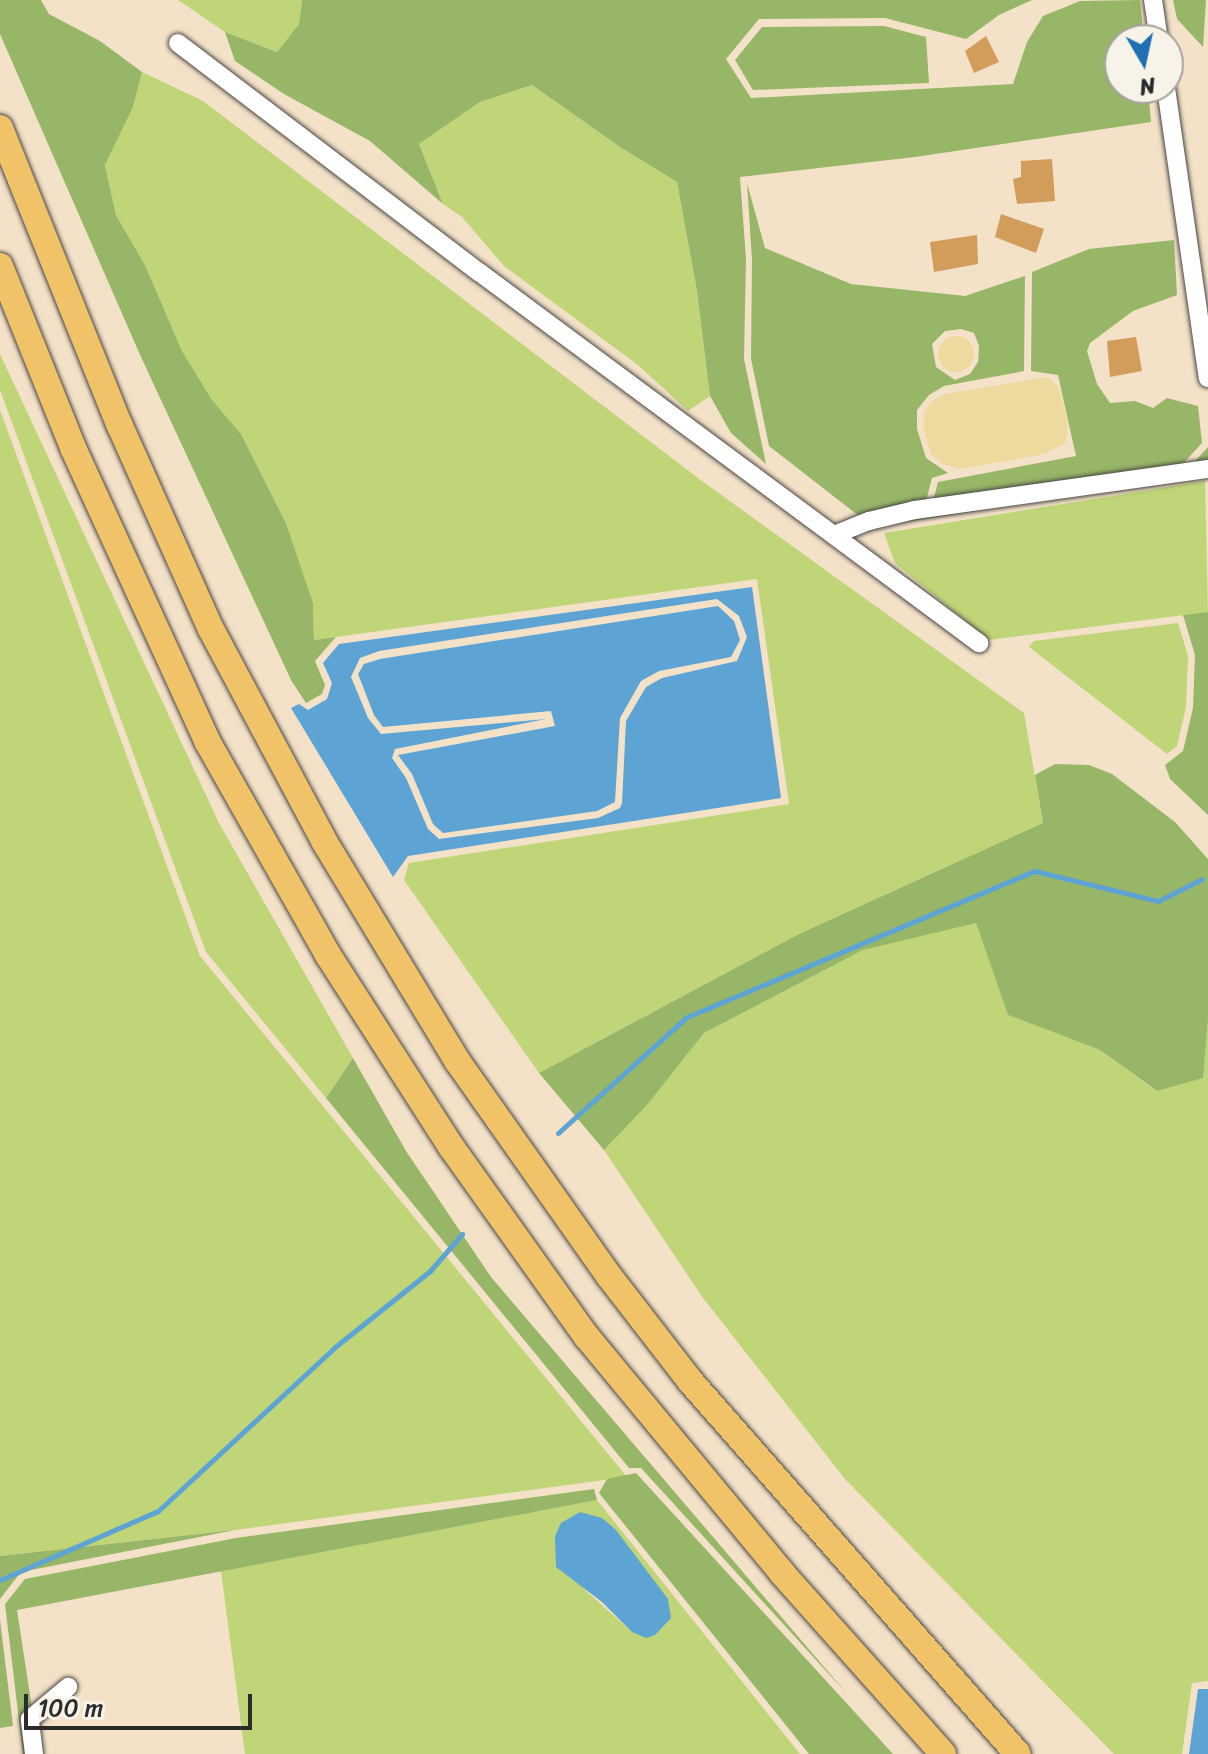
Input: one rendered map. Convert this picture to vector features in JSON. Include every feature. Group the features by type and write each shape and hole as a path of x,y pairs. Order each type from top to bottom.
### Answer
{"highway":[{"path":"0,128 120,426 211,629 324,841 458,1062 609,1276 691,1382 1018,1754"},
{"path":"0,266 74,450 207,741 328,955 452,1148 587,1337 782,1573 943,1754"}],"street":[{"path":"1153,0 1157,24"},
{"path":"178,43 466,263 979,643"},
{"path":"1168,104 1208,378"},
{"path":"834,535 869,521 915,510 1208,469"},
{"path":"34,1754 30,1719 68,1687"}],"green space":[{"path":"0,0 41,0 49,14 100,41 142,72 133,107 105,165 116,215 146,267 182,351 212,400 241,434 286,523 313,603 314,640 336,637 315,661 325,685 322,694 306,703 291,680 141,357 0,34"},
{"path":"178,0 302,0 299,24 277,52 225,32"},
{"path":"302,0 1032,0 999,15 966,39 885,18 759,19 726,59 751,98 1013,84 1027,42 1043,16 1080,1 1140,0 1142,24 1104,24 1104,104 1149,104 1151,122 915,157 740,177 746,259 744,359 766,464 731,433 710,396 697,291 677,182 620,147 532,85 480,102 419,144 443,204 370,141 284,94 235,61 225,32 277,52 299,24"},
{"path":"1173,0 1206,0 1203,47 1184,24 1177,19"},
{"path":"884,26 926,37 929,83 753,90 735,60 762,27"},
{"path":"142,72 203,101 702,481 1024,713 1043,823 799,934 539,1073 404,880 409,863 789,804 757,579 314,640 313,603 286,523 241,434 212,400 182,351 146,267 116,215 105,165 133,107"},
{"path":"532,85 620,147 677,182 697,291 710,396 688,411 638,365 504,266 462,217 443,204 419,144 480,102"},
{"path":"747,183 765,248 851,284 965,296 1025,276 1024,371 944,386 929,395 917,410 917,429 926,458 948,473 932,478 926,501 1187,470 1208,447 1208,474 882,526 877,530 769,446 751,359 752,260","holes":["961,329 974,333 979,346 978,362 970,374 955,380 936,367 932,344 945,331"]},
{"path":"1174,240 1177,295 1133,311 1090,343 1087,351 1097,384 1110,403 1135,401 1153,408 1167,398 1198,406 1202,443 1182,465 933,501 938,482 1076,456 1058,375 1031,371 1032,272 1089,249"},
{"path":"0,354 219,823 353,1058 326,1098 206,952 0,390"},
{"path":"0,410 200,956 627,1477 235,1530 0,1556"},
{"path":"1205,481 1208,612 989,640 895,563 884,533"},
{"path":"1208,612 1208,815 1170,779 1165,765 1183,751 1193,708 1195,655 1183,615"},
{"path":"1178,623 1188,656 1186,707 1177,746 1167,754 1029,647 1034,641"},
{"path":"1055,764 1089,765 1112,774 1175,822 1208,859 1208,1018 1203,1078 1157,1091 1100,1050 1008,1015 976,923 863,950 704,1033 648,1104 604,1150 539,1073 799,934 1043,823 1035,775"},
{"path":"976,922 1008,1015 1100,1050 1156,1091 1208,1018 1208,1681 1192,1683 1182,1754 1114,1754 845,1479 703,1298 604,1150 648,1104 704,1033 863,950"},
{"path":"353,1058 406,1151 491,1277 848,1695 641,1468 629,1468 326,1098"},
{"path":"636,1473 893,1754 809,1754 599,1493 607,1479"},
{"path":"594,1489 597,1500 17,1610 39,1754 23,1754 5,1604 25,1579 236,1538"},
{"path":"597,1500 800,1754 245,1754 221,1571","holes":["616,1530 654,1582 632,1632 583,1588"]},
{"path":"235,1530 21,1572 0,1599 0,1556"},
{"path":"0,1620 13,1726 0,1728"}],"sand":[{"path":"956,336 969,341 974,354 969,367 956,372 943,367 938,354 943,341"},
{"path":"1048,377 1059,388 1068,423 1066,442 1045,454 960,469 943,464 931,454 923,427 924,412 932,401 946,394"}],"water":[{"path":"752,587 781,798 408,856 393,877 291,708 299,704 308,710 327,699 332,683 323,663 339,644","holes":["717,599 739,616 747,637 737,661 662,678 646,687 626,721 622,803 620,808 598,818 439,839 428,829 406,778 392,758 395,749 546,719 381,734 368,718 351,677 360,658 379,651"]},
{"path":"718,606 734,621 740,640 731,657 659,671 641,681 620,718 615,802 597,811 443,833 433,824 412,774 398,755 555,726 551,711 383,727 374,715 358,674 364,664 380,659"},
{"path":"580,1512 602,1518 616,1530 668,1599 671,1618 655,1635 646,1638 632,1632 602,1602 556,1567 555,1536 561,1523"},
{"path":"1198,1689 1208,1689 1208,1754 1189,1754"}],"building":[{"path":"986,36 999,62 974,73 965,51"},
{"path":"1052,159 1055,201 1017,204 1013,179 1021,177 1021,161"},
{"path":"1001,214 1044,229 1036,253 995,237"},
{"path":"977,235 978,264 934,272 930,242"},
{"path":"1136,337 1142,371 1110,377 1107,341"}],"waterway":[{"path":"558,1133 687,1017 1035,871 1158,901 1202,879"},
{"path":"0,1580 158,1511 335,1347 430,1271 462,1234"}]}
